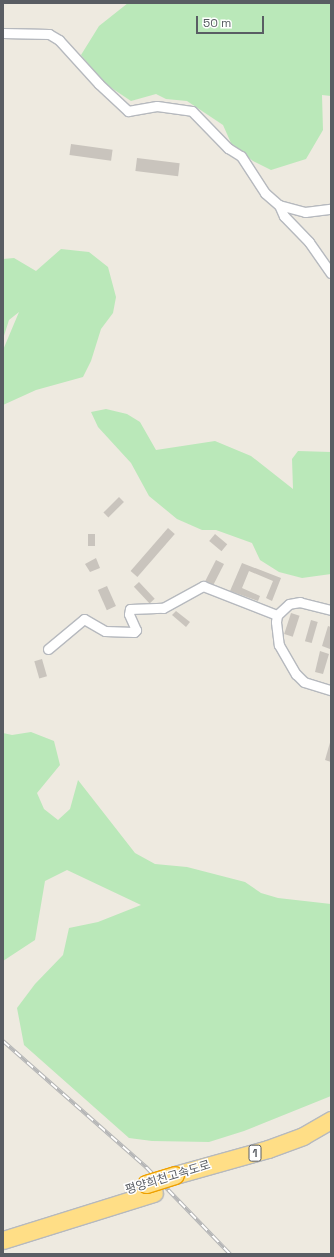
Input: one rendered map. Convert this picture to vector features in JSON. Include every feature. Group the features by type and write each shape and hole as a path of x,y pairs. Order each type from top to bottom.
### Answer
{"highway":[{"name":"평양희천고속도로","path":"3,1240 268,1149 303,1136 331,1120"},
{"name":"평양희천고속도로","path":"179,1179 256,1162 313,1142 331,1133"},
{"name":"평양희천고속도로","path":"3,1230 150,1189"}],"street":[{"path":"3,33 38,32 54,37 128,111 157,106 192,111 228,148 241,156 265,193 279,205 284,216 309,242 331,273"},
{"path":"279,205 305,212 331,209"},
{"path":"48,649 84,619 105,631 134,632 136,630 129,614 130,609 164,608 203,586 277,616"},
{"path":"331,610 300,602 289,604 277,616 279,645 296,674 304,682 331,690"}],"green space":[{"path":"128,3 331,3 331,96 322,95 323,130 306,159 271,170 253,161 231,143 223,125 187,101 166,99 156,94 131,101 104,83 81,55 99,26"},
{"path":"61,249 89,252 108,267 116,297 113,313 101,329 91,361 83,377 36,390 3,405 3,350 19,312 9,320 3,339 3,259 14,258 36,271"},
{"path":"106,409 127,414 140,422 156,450 215,441 251,456 293,489 292,459 298,451 331,452 331,574 302,578 279,572 260,560 252,543 216,530 202,530 177,519 149,496 131,463 98,427 91,412"},
{"path":"31,732 54,741 60,765 37,793 44,809 58,820 70,809 78,780 135,853 155,864 187,867 245,882 261,893 278,898 331,904 331,1096 244,1131 209,1142 152,1141 129,1138 24,1045 17,1008 35,984 63,955 69,928 98,922 141,905 67,870 45,881 35,940 3,961 3,733 12,735"}],"building":[{"path":"71,144 113,150 111,161 69,155"},
{"path":"137,158 180,163 178,176 135,171"},
{"path":"119,497 124,502 108,518 103,513"},
{"path":"168,528 175,534 137,577 131,571"},
{"path":"88,534 95,534 95,546 88,546"},
{"path":"215,534 227,544 221,551 209,541"},
{"path":"96,558 100,568 90,572 85,564"},
{"path":"216,560 224,564 213,586 205,582"},
{"path":"242,563 281,578 272,601 266,598 273,581 249,571 242,588 260,596 258,601 230,591"},
{"path":"139,582 155,599 150,604 134,587"},
{"path":"107,586 116,606 107,610 98,590"},
{"path":"176,611 190,622 186,627 172,615"},
{"path":"291,613 300,616 293,637 284,634"},
{"path":"311,620 318,622 312,643 305,641"},
{"path":"328,626 331,627 330,649 322,646"},
{"path":"320,651 329,654 323,674 315,672"},
{"path":"42,659 47,676 39,679 34,661"},
{"path":"331,739 331,762 325,760"}],"railway":[{"path":"3,1041 146,1167 230,1254"}]}
